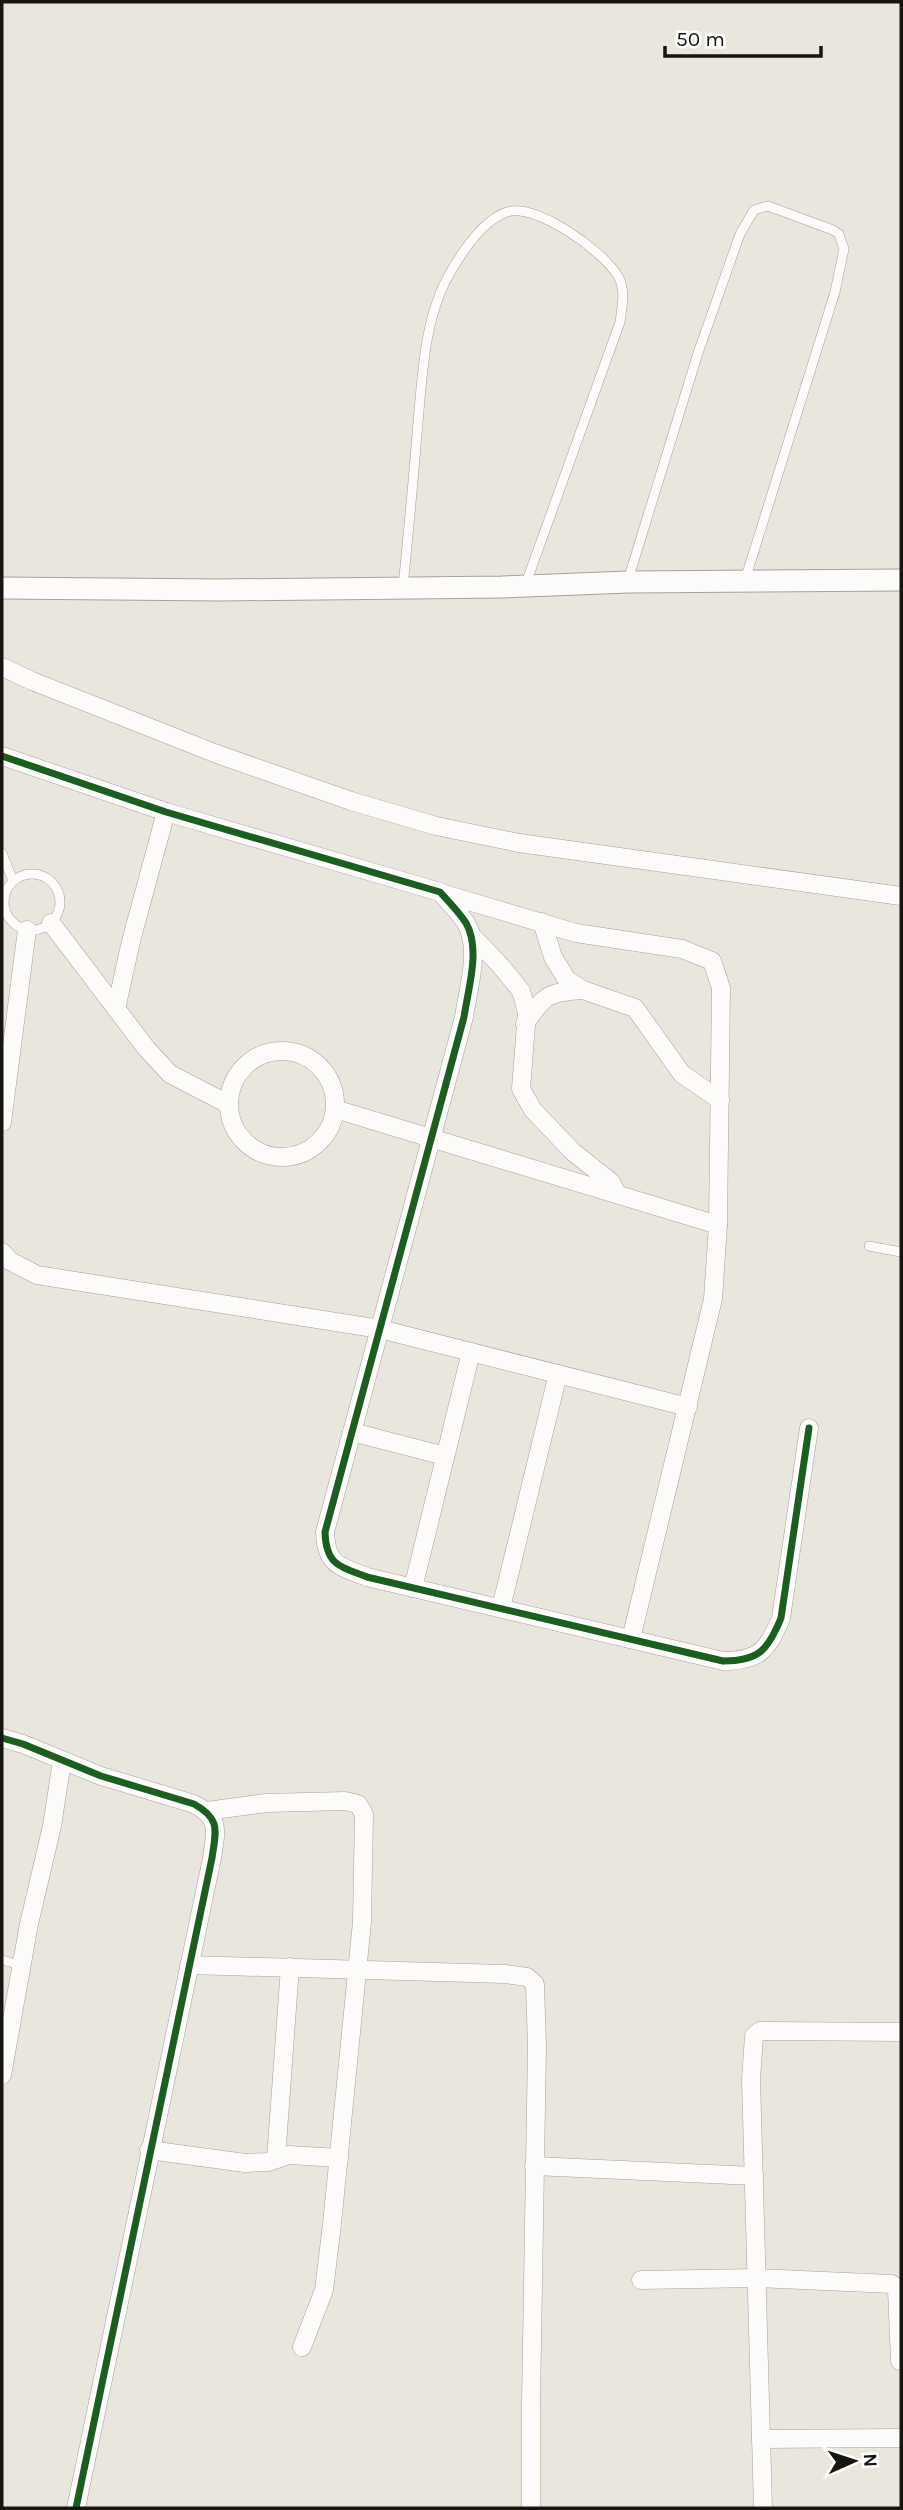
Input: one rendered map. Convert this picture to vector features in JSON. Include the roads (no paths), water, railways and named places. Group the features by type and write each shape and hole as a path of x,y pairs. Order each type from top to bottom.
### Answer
{"street":[{"path":"2,588 220,590 745,580 901,580"},
{"path":"2,667 217,754 351,801 436,826 519,843 901,896"},
{"path":"2,756 166,812 576,933 682,949 712,961 721,988 718,1226 713,1299 631,1639"},
{"path":"116,1009 131,941 166,812"},
{"path":"440,892 465,922 471,935 521,991 527,1012 521,1089 533,1110 573,1152 611,1182 617,1194"},
{"path":"542,922 553,957 566,980 583,990 635,1008 682,1074 720,1100"},
{"path":"51,923 146,1048 170,1074 228,1104"},
{"path":"2,1122 27,930"},
{"path":"471,935 472,955 464,1017 325,1532 326,1549 330,1559 341,1567 367,1577 723,1661 741,1661 757,1656 769,1645 781,1618 809,1428"},
{"path":"526,1024 540,1002 558,992 583,990"},
{"path":"275,1051 294,1052 311,1059 325,1073 334,1090 335,1109 331,1126 320,1142 306,1152 289,1157 271,1156 254,1150 240,1138 232,1122 228,1104 232,1085 242,1069 256,1057 275,1051"},
{"path":"335,1109 718,1226"},
{"path":"2,1252 10,1261 37,1275 380,1329 688,1407"},
{"path":"413,1588 471,1352"},
{"path":"501,1608 558,1374"},
{"path":"352,1432 445,1456"},
{"path":"2,1738 101,1776 194,1804 207,1811 215,1821 216,1835 76,2508"},
{"path":"2,2075 21,1965 52,1826 62,1761"},
{"path":"207,1811 266,1803 345,1801 359,1804 364,1814 365,1850 358,1969 324,2290 302,2347"},
{"path":"189,1965 505,1974 533,1980 537,1994 531,2508"},
{"path":"276,2159 290,1967"},
{"path":"763,2508 751,2079 753,2042 756,2033 769,2031 901,2032"},
{"path":"149,2150 245,2163 260,2163 289,2155 338,2158"},
{"path":"534,2166 754,2176"},
{"path":"641,2280 757,2278 895,2286 898,2297 900,2361"},
{"path":"761,2440 901,2438"}],"lane":[{"path":"628,582 698,353 740,234 754,210 768,206 834,230 842,239 844,249 835,292 745,580"},
{"path":"404,587 421,395 435,309 449,275 467,247 486,225 505,212 519,210 537,214 567,230 600,257 618,275 623,303 620,322 524,586"},
{"path":"2,853 12,881"},
{"path":"30,874 49,879 59,895 57,915 51,923 40,929 27,930 10,920 4,900 12,881 30,874"},
{"path":"869,1247 901,1252"},
{"path":"2,1960 21,1965"}]}
